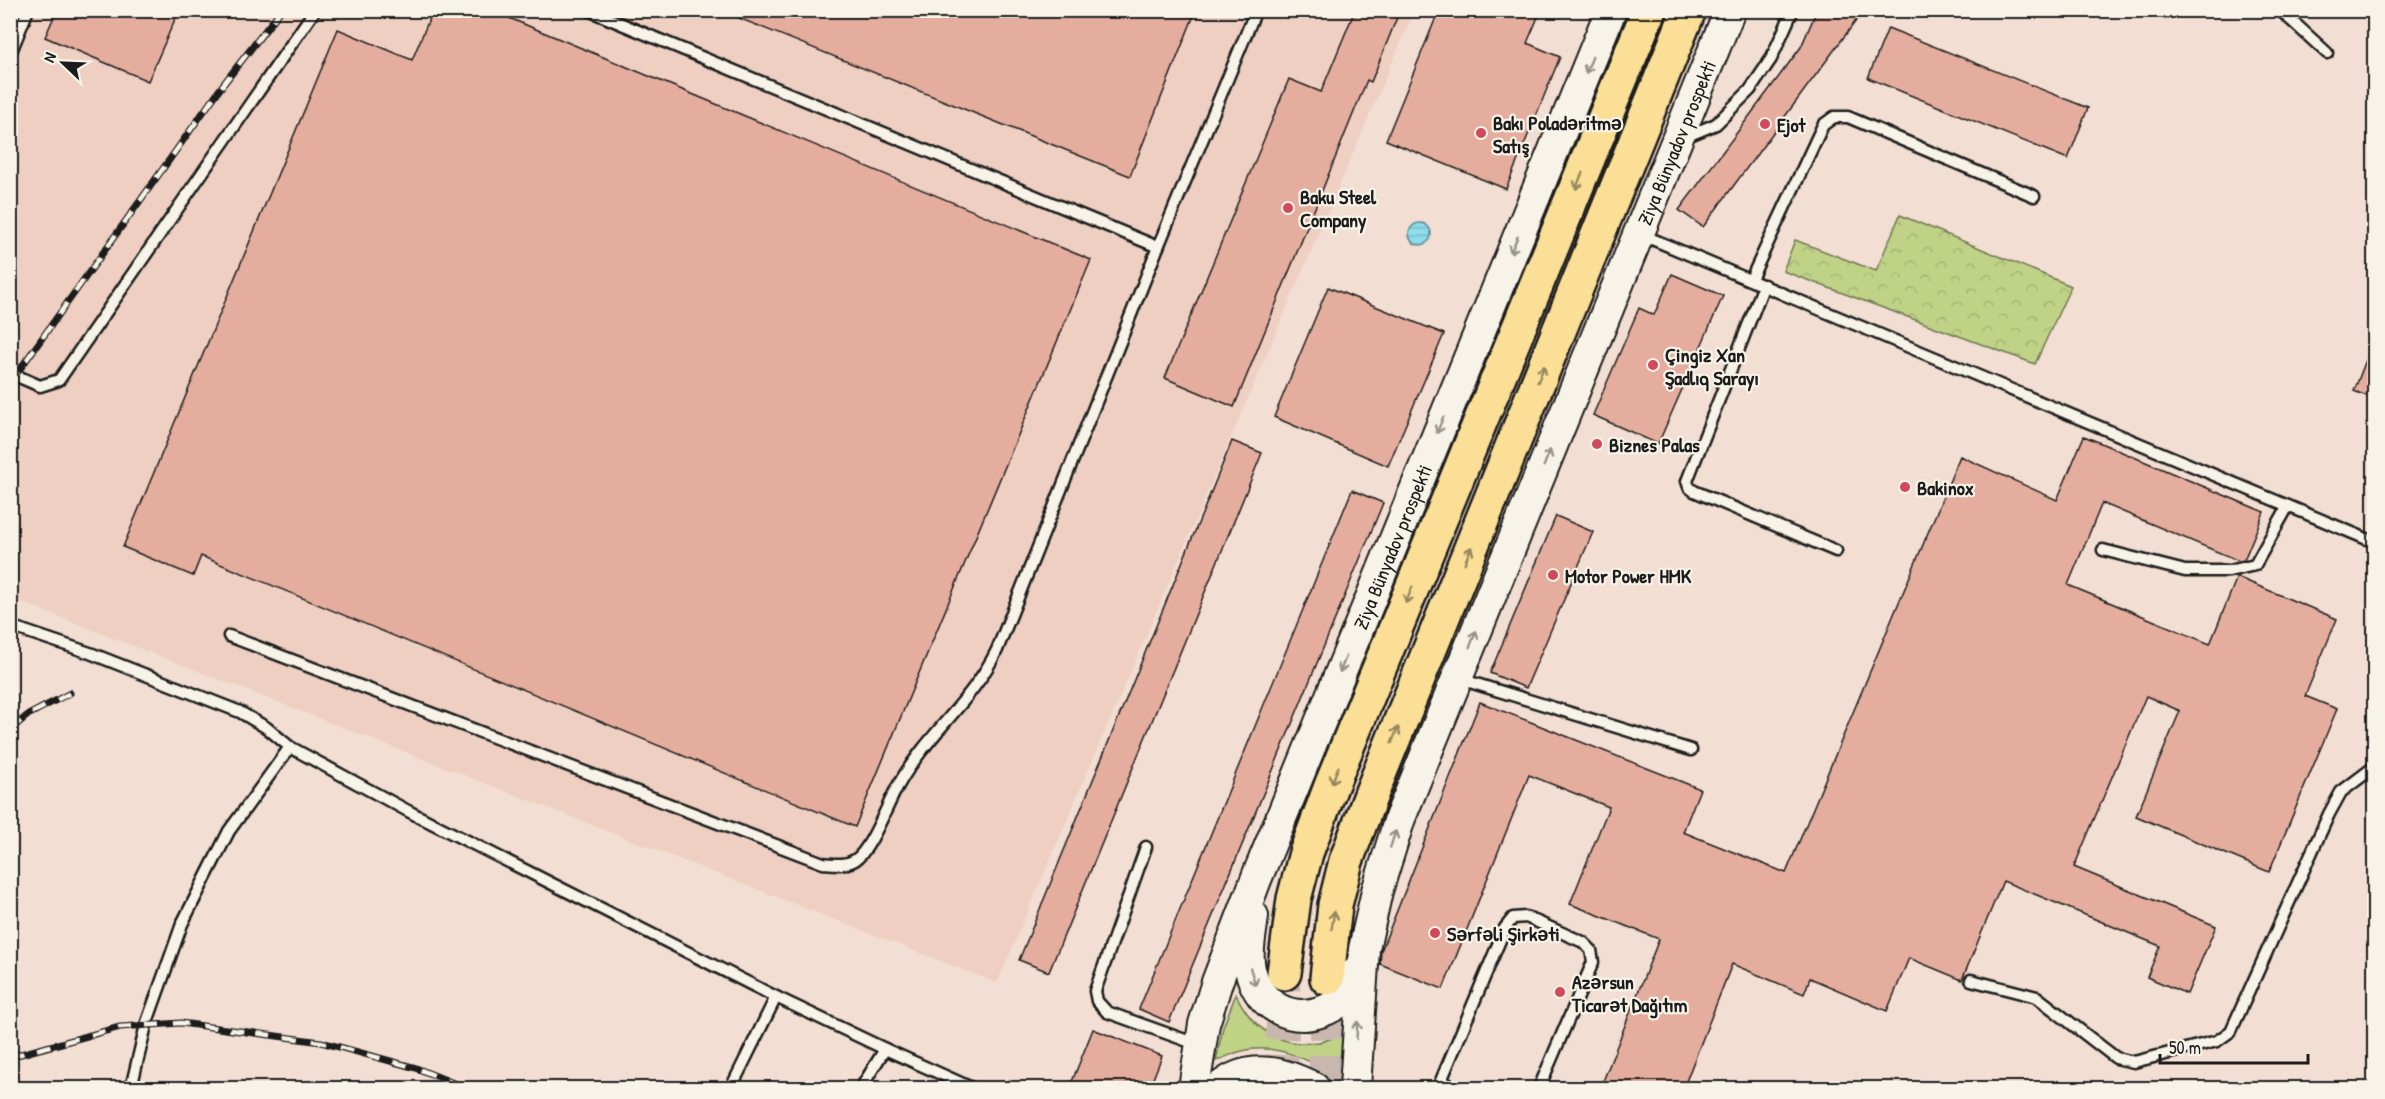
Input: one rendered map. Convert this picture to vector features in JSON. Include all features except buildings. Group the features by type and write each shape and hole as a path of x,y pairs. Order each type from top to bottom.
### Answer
{"main road":[{"name":"Ziya Bünyadov prospekti","path":"1194,1089 1199,1045 1217,982 1257,878 1611,10"},
{"name":"Ziya Bünyadov prospekti","path":"1284,973 1294,899 1306,854 1331,786 1649,10"},
{"name":"Ziya Bünyadov prospekti","path":"1327,978 1335,905 1346,861 1689,10"},
{"name":"Ziya Bünyadov prospekti","path":"1354,1089 1364,950 1377,891 1400,818 1730,10"},
{"path":"1257,878 1248,958 1257,989 1274,1008 1291,1014 1304,1014 1332,1007 1343,999 1353,983 1364,950"},
{"path":"1219,1089 1230,1080 1243,1074 1272,1072 1290,1077 1314,1089"}],"lane":[{"path":"10,54 28,10"},
{"path":"10,373 40,386 58,380 315,10"},
{"path":"588,10 1158,247"},
{"path":"228,636 823,863 842,865 856,860 867,845 910,766 987,670 997,651 1158,247 1256,10"},
{"path":"1677,141 1716,124 1750,90 1771,59 1793,10"},
{"path":"2280,10 2327,53"},
{"path":"1751,279 1823,125 1834,117 1848,117 2034,196"},
{"path":"1639,234 2374,542"},
{"path":"1764,285 1687,481 1689,487 1694,491 1836,551"},
{"path":"2103,550 2185,571 2229,571 2255,565 2288,506"},
{"path":"10,626 90,653 240,712 267,728 290,747 408,811 776,997 972,1089"},
{"path":"1457,678 1691,750"},
{"path":"131,1089 146,1025 182,924 229,831 290,747"},
{"path":"1971,980 2037,997 2115,1059 2134,1062 2217,1041 2231,1031 2337,799 2342,792 2374,768"},
{"path":"1146,847 1095,991 1097,1001 1107,1012 1199,1045"},
{"path":"1457,1089 1439,1085 1505,928 1514,918 1526,917 1583,942 1591,950 1593,962 1539,1089"},
{"path":"731,1089 776,997"},
{"path":"861,1089 885,1050"}],"shaded area":[{"path":"10,11 1414,11 997,983 11,598"}],"green space":[{"path":"1900,215 2071,286 2035,364 1783,271 1795,240 1876,271"},
{"path":"1236,994 1255,1022 1267,1032 1281,1039 1296,1043 1311,1043 1328,1040 1344,1033 1342,1078 1294,1055 1268,1049 1242,1051 1216,1061 1223,1027"}],"water":[{"path":"1420,223 1430,230 1431,234 1424,244 1420,245 1410,238 1409,234 1416,224"}],"tunnel":[{"path":"1281,1088 1284,973"},
{"path":"1325,1088 1327,982"}],"railway":[{"path":"10,383 222,86 281,10"},
{"path":"10,730 28,715 70,693"},
{"path":"10,1057 120,1027 181,1023 321,1042 416,1068 466,1088"}],"place":[{"name":"Ejot","path":"1765,124"},
{"name":"Bakı Poladəritmə Satış","path":"1481,133"},
{"name":"Baku Steel Company","path":"1288,208"},
{"name":"Çingiz Xan Şadlıq Sarayı","path":"1653,365"},
{"name":"Biznes Palas","path":"1597,444"},
{"name":"Bakinox","path":"1905,487"},
{"name":"Motor Power HMK","path":"1553,575"},
{"name":"Sərfəli Şirkəti","path":"1435,933"},
{"name":"Azərsun Ticarət Dağıtım","path":"1560,992"}]}
